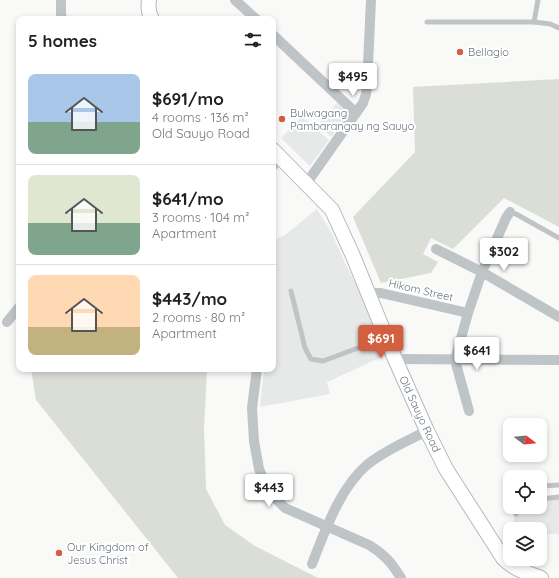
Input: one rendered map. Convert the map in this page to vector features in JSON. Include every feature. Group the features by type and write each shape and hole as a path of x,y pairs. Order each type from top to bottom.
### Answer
{"main road":[{"path":"149,0 148,4 150,16"},
{"name":"Old Sauyo Road","path":"276,159 306,184 332,210 353,256 395,360 427,431 446,469 502,558 518,570 541,578"}],"street":[{"path":"61,0 61,16"},
{"path":"235,0 253,16"},
{"path":"306,184 363,103 367,86 371,0"},
{"path":"276,38 356,113"},
{"path":"469,411 455,360 468,313 482,272 510,212"},
{"path":"436,249 482,272 559,317"},
{"name":"Hikom Street","path":"368,296 381,293 468,313"},
{"path":"4,322 16,310"},
{"path":"395,360 559,360"},
{"path":"257,372 252,408 254,442 259,470 270,492 285,508 369,545 382,553 393,565 401,578"},
{"path":"312,564 327,526 340,499 352,480 368,464 384,453 427,431"}],"lane":[{"path":"534,22 538,0"},
{"path":"427,22 534,22 550,24 559,28"},
{"path":"510,212 559,238"},
{"path":"291,291 305,348 311,359 323,361 386,338"},
{"path":"547,486 559,485"},
{"path":"547,498 559,497"}],"shaded area":[{"path":"559,79 559,227 504,198 453,249 431,238 423,254 438,262 431,273 381,283 353,217 415,152 413,87"},
{"path":"338,102 349,113 331,137 318,125"},
{"path":"302,117 329,140 310,166 281,138"},
{"path":"317,209 332,234 367,305 386,355 327,382 330,394 260,407 264,372 276,372 276,240 285,235"},
{"path":"31,372 207,372 204,428 206,489 225,525 255,546 318,578 178,578 36,400"},
{"path":"559,496 559,534 547,534 547,522 513,522 515,514 547,514 547,497"}],"place":[{"name":"Bellagio","path":"460,52"},
{"name":"Bulwagang Pambarangay ng Sauyo","path":"282,119"},
{"name":"Our Kingdom of Jesus Christ","path":"59,553"}]}
